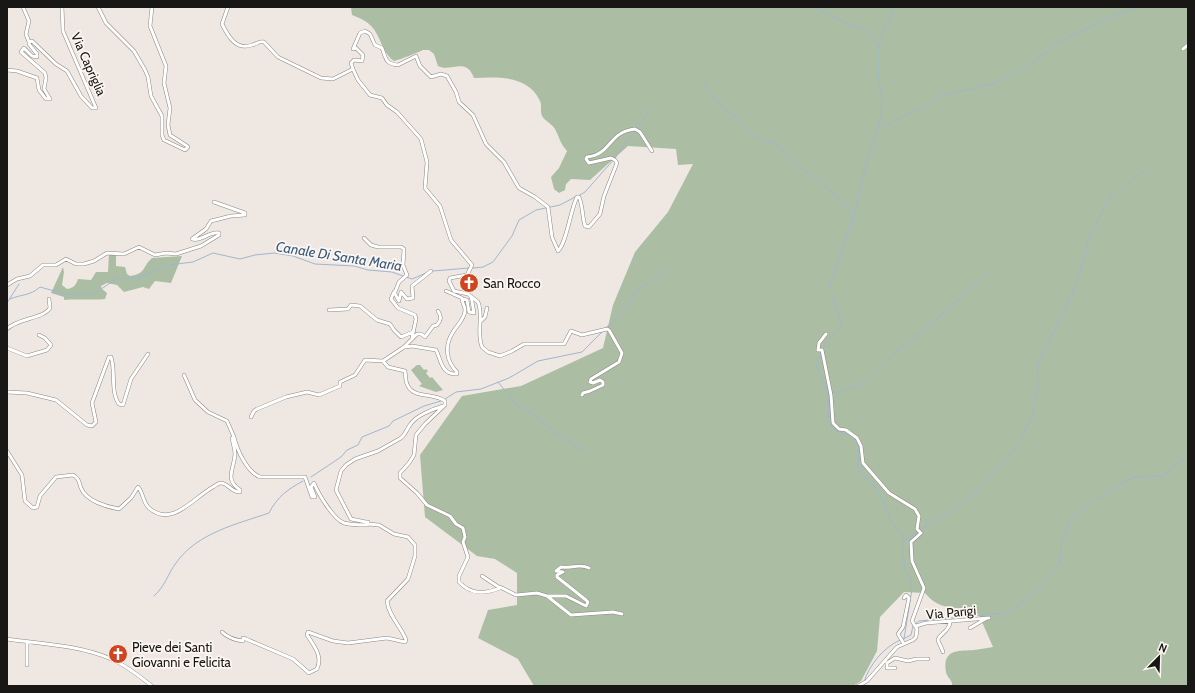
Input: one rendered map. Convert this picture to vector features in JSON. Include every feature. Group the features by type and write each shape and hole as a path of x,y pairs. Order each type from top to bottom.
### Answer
{"street":[{"path":"7,70 17,71 37,78 39,90 46,99 50,99 44,89 46,78 45,73 21,52 24,48 32,56 37,57 37,54 29,44 26,34 29,21 23,7"},
{"name":"Via Capriglia","path":"29,42 34,42 56,64 67,71 83,99 92,108 96,108 63,31 62,7"},
{"path":"98,7 106,23 134,51 145,70 148,77 151,96 162,116 162,135 164,140 173,146 185,150 188,147 187,146 170,135 168,125 170,108 164,83 166,66 150,26 152,7"},
{"path":"228,7 222,24 228,35 239,46 245,47 258,42 264,42 278,57 312,74 329,79 353,69"},
{"path":"582,395 583,393 603,385 603,382 600,380 593,383 590,382 591,379 619,362 622,353 609,330 607,329 582,335 571,331 564,344 524,344 500,356 482,347 478,332 481,321 479,305 471,296 461,291 454,291 450,286 450,278 467,275 472,265 451,240 440,206 426,188 427,162 421,139 398,112 387,105 382,98 370,95 358,80 351,63 354,60 362,61 363,54 356,48 352,49 352,46 360,33 365,31 370,34 375,45 382,48 384,57 388,63 398,65 416,56 420,66 431,77 441,74 447,76 456,92 459,102 473,115 486,144 504,162 520,190 535,197 548,207 552,237 558,251 567,231 572,205 577,197 580,199 581,211 585,226 589,227 600,214 604,196 617,164 615,160 611,158 589,163 586,159 587,157 597,156 605,150 617,135 635,129 640,132 652,151"},
{"path":"1183,49 1188,45"},
{"path":"7,285 17,279 30,276 43,265 56,265 66,259 76,264 84,264 94,261 107,252 124,254 139,248 155,255 176,254 201,246 219,235 213,232 200,239 192,239 206,229 211,221 232,216 245,215 245,213 214,202"},
{"path":"364,238 375,246 401,247 404,249 403,265 407,274 399,282 391,298 394,305 415,315 416,319 412,338"},
{"path":"395,292 399,301 401,292 407,299 413,298 412,286 424,278 425,274 431,271"},
{"path":"446,291 467,300 469,312 473,314 474,308 471,296"},
{"path":"404,347 412,346 436,350 441,365 453,374 456,374 457,372 447,360 447,355 451,335 464,316 465,310 461,301 463,298"},
{"path":"7,329 13,324 46,313 50,308 49,299"},
{"path":"330,310 348,309 350,305 360,306 377,320 390,324 401,337 413,332"},
{"path":"481,321 485,317 487,308"},
{"path":"252,417 254,410 286,396 307,392 319,395 340,386 340,382 355,375 365,360 383,361 404,347 412,338 419,334 425,337 432,326 437,325 441,317 438,311"},
{"path":"826,334 818,346 818,350 822,351 823,363 831,395 833,423 839,429 846,430 857,438 861,446 863,462 889,493 908,503 918,513 917,529 921,534 911,540 912,561 924,588 912,621 915,625 916,637 897,647 886,662 867,681 859,685"},
{"path":"7,348 27,356 47,350 51,345 45,338 39,335"},
{"path":"7,392 27,393 56,400 87,425 92,426 96,422 92,407 94,398 109,357 111,357 114,367 115,398 119,404 123,405 131,379 148,354"},
{"path":"383,361 388,367 405,371 407,385 413,392 445,401 443,406 416,436 414,454 409,463 400,473 400,478 418,493 428,505 450,516 456,524 463,528 463,542 468,557 459,576 459,582 467,589 476,593 494,591 500,587"},
{"path":"184,375 195,400 208,412 227,421 250,470 254,475 260,477 305,477 312,497 315,497 311,487 314,483 317,493 340,521 349,524 379,525 394,534 408,537 415,545 415,553 408,579 387,601 390,614 404,635 406,640 405,642 387,638 348,643 333,641 308,632 307,635 319,654 320,660 317,669 309,673 293,659 243,638 243,641 226,637 222,632"},
{"path":"368,524 350,517 336,490 341,471 346,465 355,459 378,451 402,438 405,436 410,424 418,417 435,408 443,406"},
{"path":"7,451 22,475 25,501 33,508 37,508 40,496 56,477 73,475 79,480 81,489 88,497 98,504 119,509 139,487 149,508 160,514 167,515 178,512 199,495 219,483 224,484 236,492 240,492 240,490 232,484 231,477 235,455 232,438 234,437"},
{"path":"482,576 516,595 537,593 547,596 566,596 586,606 588,602 557,577 557,575 563,572 556,571 561,566 566,568 583,566 589,568"},
{"path":"904,598 906,595 909,598 903,627 898,634 904,643"},
{"path":"547,596 571,615 613,612 622,614"},
{"name":"Via Parigi","path":"915,625 988,618 987,620 970,628"},
{"path":"944,652 938,641 948,628 950,622"},
{"path":"7,639 70,648 111,659 135,672 152,686"},
{"path":"27,642 27,665"},
{"path":"886,662 894,658 908,661 928,659"},
{"path":"886,662 887,668 895,668"},
{"path":"859,685 865,686"}],"green space":[{"path":"351,7 1188,7 1188,686 952,686 952,682 946,672 945,664 949,655 957,651 993,647 979,615 964,609 938,604 925,593 904,592 880,617 877,651 861,681 853,686 534,686 518,659 478,638 488,610 517,605 517,573 495,559 477,556 425,517 420,455 462,396 521,386 603,348 613,305 635,252 668,212 693,164 678,165 676,149 628,146 590,180 571,179 566,184 565,190 559,193 554,189 551,177 559,168 567,151 555,129 542,116 540,101 528,86 512,79 474,78 471,71 463,66 443,68 438,66 434,54 429,50 423,50 394,61 386,53 373,28 365,21 352,15"},
{"path":"109,254 116,255 116,266 125,267 127,274 130,276 139,274 152,258 182,256 171,283 155,281 149,289 143,287 124,292 117,285 107,283 101,286 107,293 105,299 64,300 64,297 51,293 63,267 64,272 62,285 69,289 74,286 78,279 91,280 96,272 108,272"},
{"path":"417,365 420,365 424,370 426,369 428,371 426,373 430,378 432,377 443,390 436,392 419,386 422,384 411,370"}],"waterway":[{"path":"812,7 852,26 865,29 874,39 878,47"},
{"path":"823,350 827,342 842,325 831,290 831,280 853,220 862,179 881,118 882,99 878,75 878,48 893,7"},
{"path":"879,130 895,120 923,108 939,96 995,83 1027,67 1058,42 1137,7"},
{"path":"703,81 707,90 725,110 736,117 752,135 778,145 792,162 843,201 853,220"},
{"name":"Canale Di Santa Maria","path":"578,196 585,192 616,157 620,149 633,136 651,107"},
{"path":"903,544 906,539 923,529 928,523 960,506 975,494 1020,443 1034,410 1034,399 1040,382 1037,375 1039,361 1077,283 1090,234 1110,198 1145,170"},
{"name":"Canale Di Santa Maria","path":"473,268 483,267 493,262 512,236 519,220 536,210 560,205 575,197"},
{"name":"Canale Di Santa Maria","path":"10,299 29,293 40,287 69,295 94,294 116,279 140,277 169,265 193,262 213,253 240,259 255,255 274,253 293,256 315,264 354,266 368,270 392,272 403,276"},
{"name":"Canale Di Santa Maria","path":"433,271 469,268"},
{"path":"605,328 616,320 637,290 669,270"},
{"path":"827,393 842,392 862,383 885,361 945,312 989,271"},
{"name":"Canale Di Santa Maria","path":"406,277 412,279 426,273"},
{"name":"Canale Di Santa Maria","path":"7,303 19,284"},
{"path":"445,399 456,392 481,389 509,378 538,361 582,352 604,330"},
{"path":"821,353 816,367 827,391 830,423 837,431 849,435 855,439 859,447 859,472 871,482 878,491 890,520 904,538 903,551 905,570 911,578 912,589 904,639"},
{"path":"498,382 516,404 534,415 560,436 584,450"},
{"path":"311,477 341,457 347,450 358,445 362,437 389,426 393,421 424,406 441,401"},
{"path":"915,624 919,621 1004,613 1019,605 1042,587 1060,563 1062,542 1072,516 1112,489 1133,477 1163,476 1178,462 1188,457"},
{"path":"154,596 161,588 176,563 195,544 218,531 269,513 283,494 303,481"},
{"path":"903,639 911,635 913,626"},
{"path":"864,682 869,669 878,657 888,647 900,640"}],"place":[{"name":"San Rocco","path":"469,283"},
{"name":"Pieve dei Santi Giovanni e Felicita","path":"118,654"}]}
